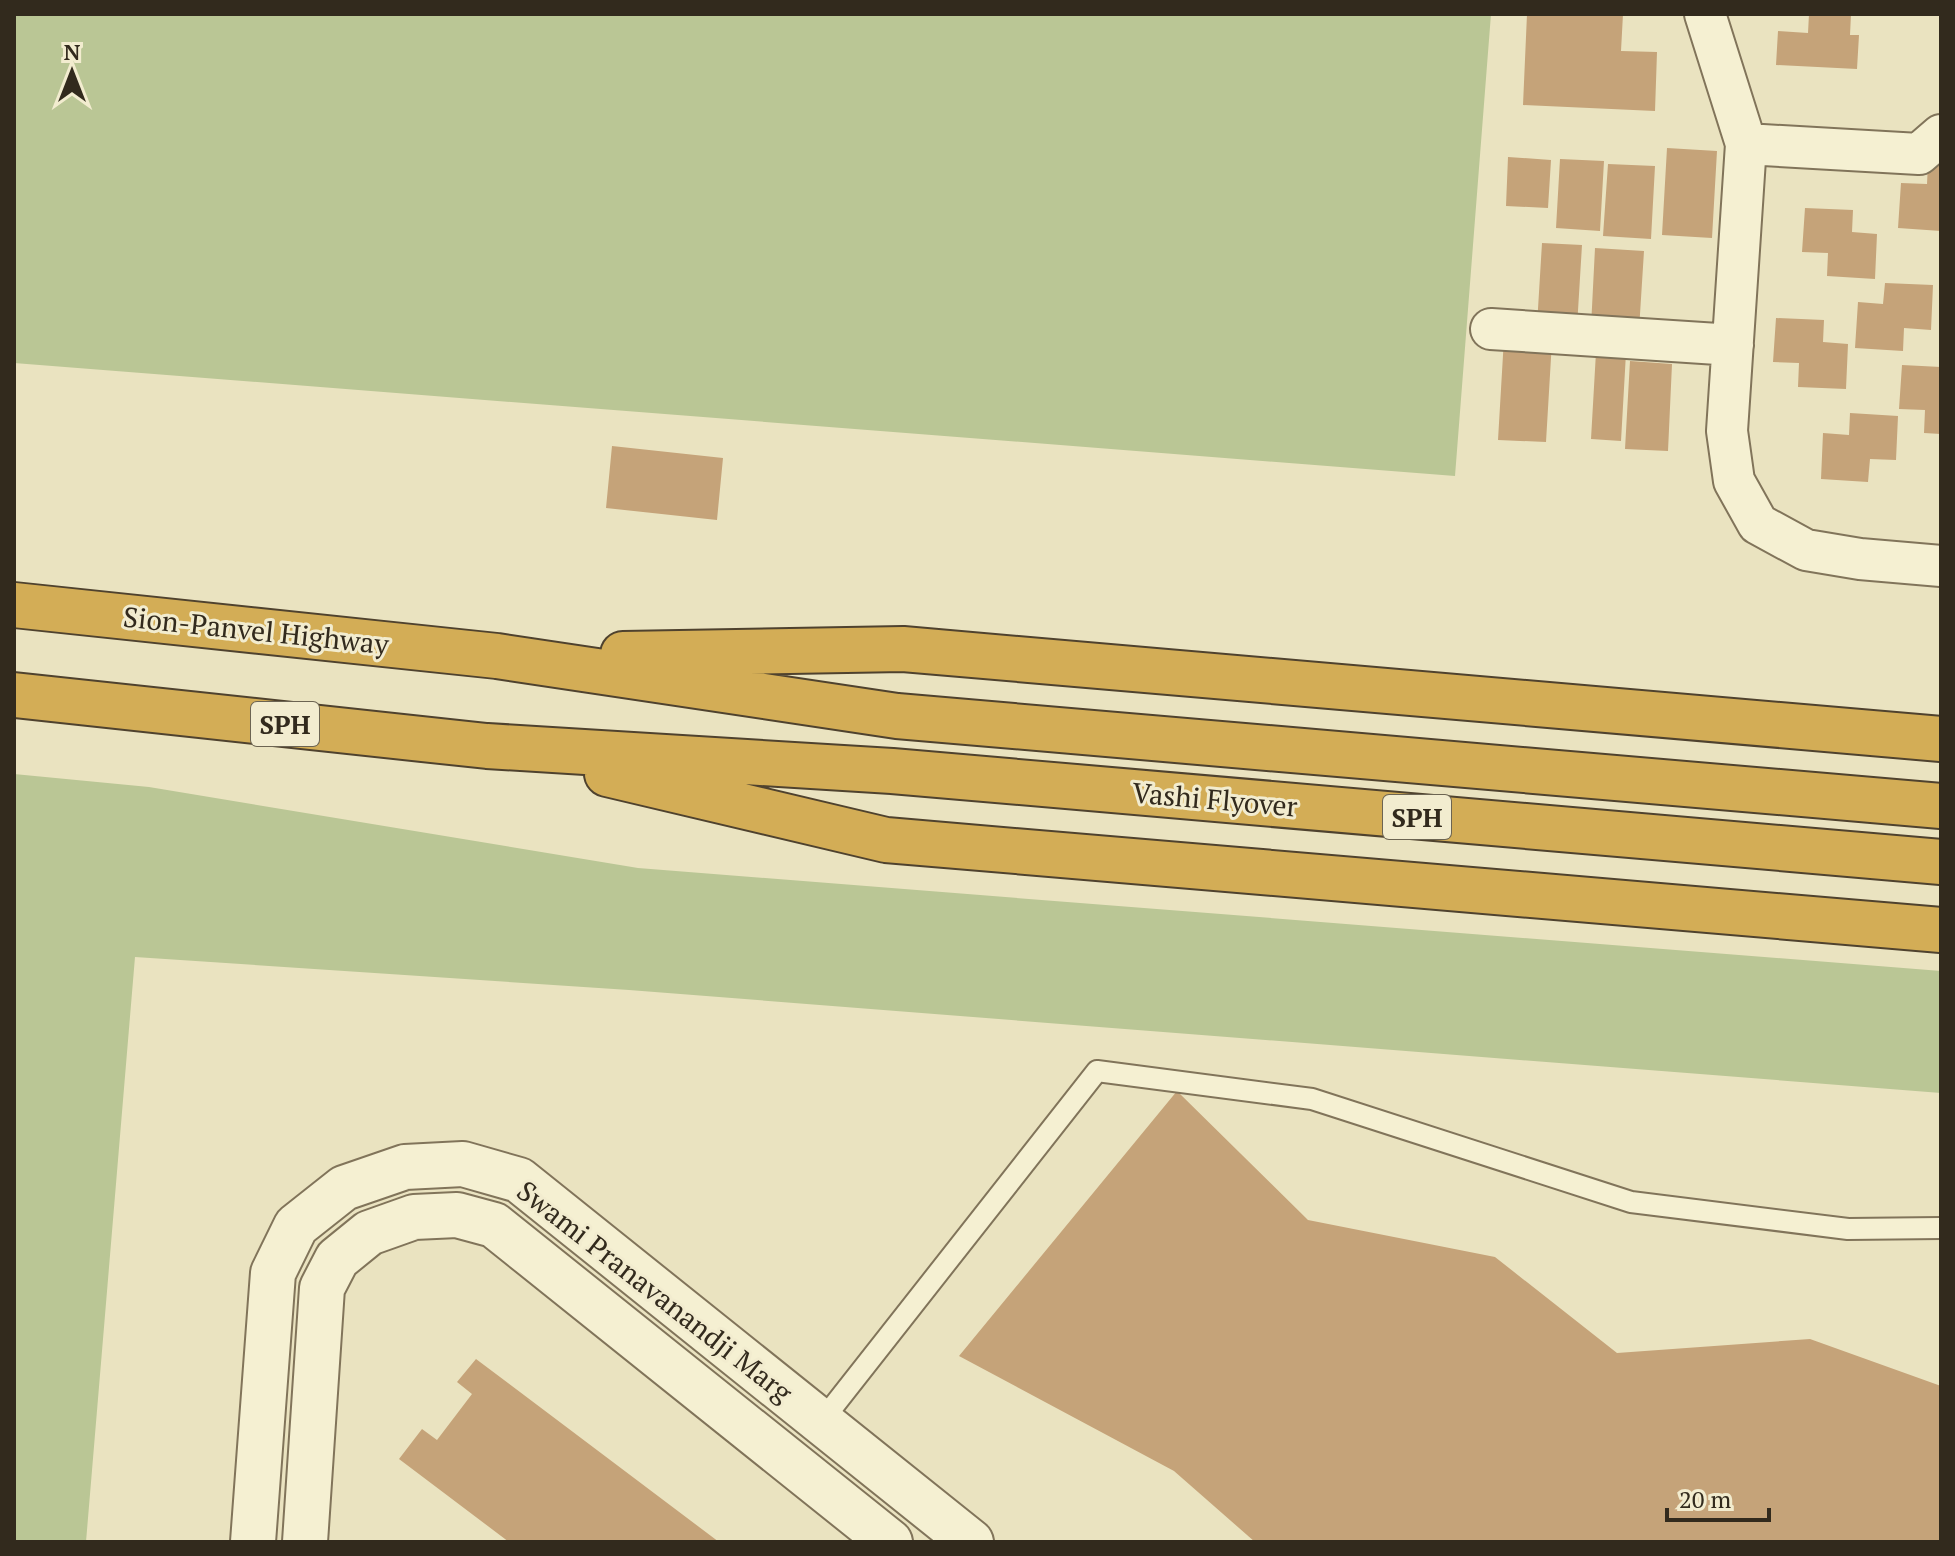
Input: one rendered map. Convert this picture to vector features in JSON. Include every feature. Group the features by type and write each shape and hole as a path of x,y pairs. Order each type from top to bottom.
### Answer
{"highway":[{"name":"Sion-Panvel Highway","path":"14,605 497,656"},
{"path":"497,656 903,649 1941,739"},
{"name":"Vashi Flyover","path":"497,656 897,716 1941,806"},
{"name":"SPH","path":"14,695 487,746"},
{"name":"Vashi Flyover","path":"487,746 892,771 1941,862"},
{"path":"487,746 886,840 1941,930"}],"street":[{"path":"1705,14 1746,144 1727,431 1734,481 1758,524 1806,550 1860,559 1941,566"},
{"path":"1746,144 1919,154 1941,135"},
{"path":"1491,329 1733,345"},
{"name":"Swami Pranavanandji Marg","path":"253,1542 273,1273 296,1226 344,1188 405,1167 463,1164 519,1180 971,1542"},
{"name":"Swami Pranavanandji Marg","path":"305,1542 322,1288 337,1259 369,1233 414,1217 457,1215 494,1225 890,1542"}],"lane":[{"path":"821,1422 1097,1071 1312,1099 1631,1202 1848,1229 1941,1228"}],"green space":[{"path":"14,14 1491,14 1455,476 14,363"},
{"path":"14,774 149,787 638,868 1941,971 1941,1093 629,990 135,957 86,1542 14,1542"}],"building":[{"path":"1527,14 1623,14 1621,51 1657,52 1655,111 1523,105"},
{"path":"1809,14 1851,14 1850,35 1859,35 1857,69 1776,65 1778,31 1808,33"},
{"path":"1667,148 1717,151 1712,238 1662,235"},
{"path":"1508,157 1551,160 1548,208 1506,206"},
{"path":"1560,159 1604,161 1600,231 1556,228"},
{"path":"1928,163 1941,164 1941,231 1898,228 1901,183 1927,184"},
{"path":"1608,164 1655,166 1651,239 1603,236"},
{"path":"1805,208 1853,210 1852,232 1877,234 1875,279 1827,276 1828,253 1802,252"},
{"path":"1542,243 1582,245 1577,327 1537,325"},
{"path":"1595,248 1644,251 1639,330 1591,327"},
{"path":"1885,283 1933,285 1931,330 1904,328 1903,351 1855,348 1858,302 1883,304"},
{"path":"1776,318 1824,320 1823,342 1848,344 1846,389 1798,387 1799,363 1773,362"},
{"path":"1504,338 1552,341 1546,442 1498,440"},
{"path":"1596,352 1626,353 1621,441 1591,439"},
{"path":"1630,361 1672,364 1668,451 1625,449"},
{"path":"1902,365 1941,367 1941,434 1924,433 1925,410 1899,409"},
{"path":"1850,413 1898,416 1896,460 1870,459 1868,482 1821,479 1823,433 1849,435"},
{"path":"612,446 723,458 717,520 606,508"},
{"path":"1177,1091 1308,1220 1495,1257 1617,1353 1810,1339 1941,1386 1941,1542 1255,1542 1174,1471 959,1356"},
{"path":"476,1359 719,1542 509,1542 399,1459 422,1429 437,1440 472,1394 457,1382"}]}
